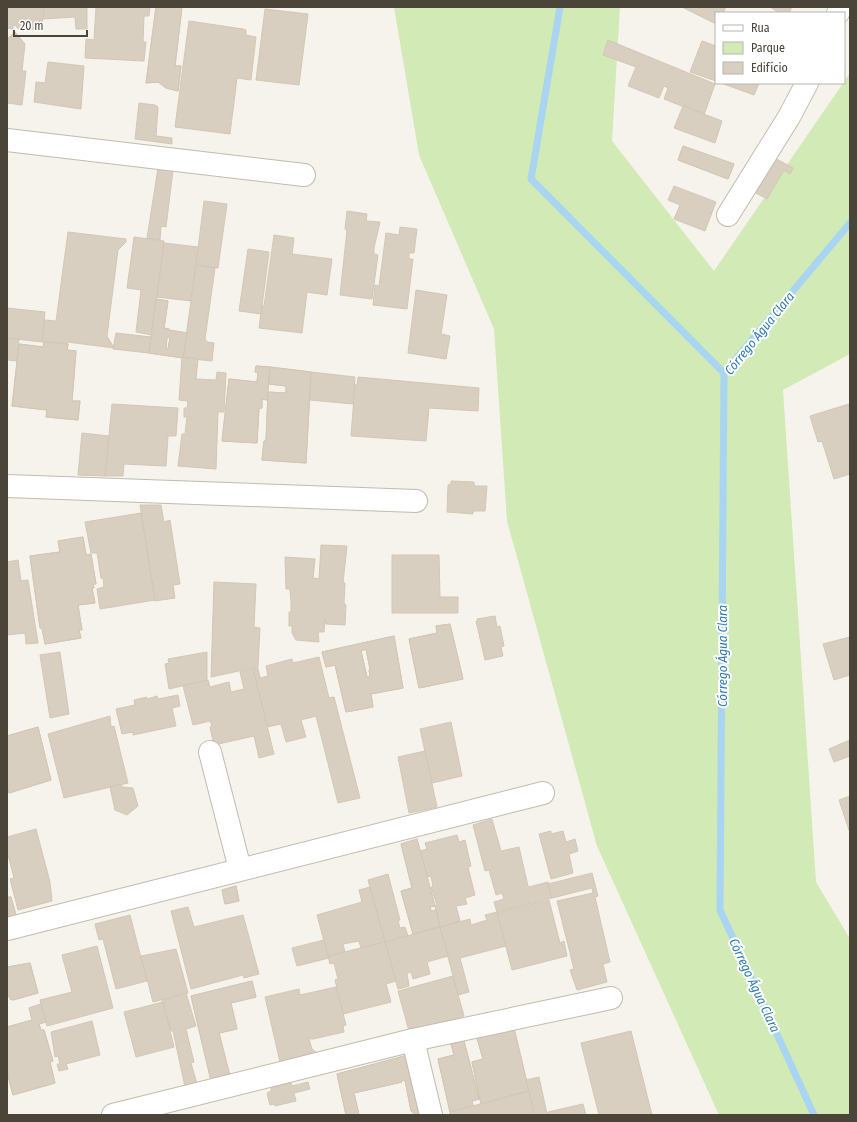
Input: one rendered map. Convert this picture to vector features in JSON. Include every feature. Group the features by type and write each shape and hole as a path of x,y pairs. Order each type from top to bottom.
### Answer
{"street":[{"path":"728,215 789,117 806,84"},
{"path":"7,140 304,175"},
{"path":"7,486 416,501"},
{"path":"210,752 240,870"},
{"path":"7,929 543,793"},
{"path":"113,1115 413,1040 611,998"},
{"path":"413,1040 431,1115"}],"green space":[{"path":"394,7 620,7 612,141 714,271 842,84 845,84 845,80 850,73 850,354 783,390 816,882 850,939 850,1115 719,1115 597,846 507,521 494,329 419,155"}],"building":[{"path":"7,7 44,7 41,30 17,28 17,26 13,25 13,29 7,28"},
{"path":"44,7 87,7 87,29 76,29 75,17 43,19"},
{"path":"96,7 150,7 149,16 144,16 143,42 146,42 144,61 85,58 86,39 94,40"},
{"path":"156,7 182,7 175,66 181,66 178,91 166,88 158,82 146,83"},
{"path":"156,7 182,7 175,66 181,66 178,91 166,88 158,82 146,83"},
{"path":"682,7 726,7 724,12 715,12 715,24"},
{"path":"770,7 792,7 790,12 778,12"},
{"path":"265,9 308,14 299,85 256,80"},
{"path":"189,21 243,29 246,30 246,35 256,37 251,80 237,78 230,134 175,127"},
{"path":"15,32 25,44 22,71 26,71 22,105 7,103 7,39"},
{"path":"608,40 715,84 704,115 664,99 668,88 664,86 659,98 628,86 636,67 603,55"},
{"path":"702,41 715,46 715,81 690,72"},
{"path":"48,62 84,66 81,109 34,102 36,82 45,83"},
{"path":"724,84 759,84 754,95"},
{"path":"139,103 155,105 158,107 156,136 172,138 172,144 135,139"},
{"path":"683,106 722,121 715,143 674,128"},
{"path":"683,146 734,164 728,179 678,160"},
{"path":"683,146 734,164 728,179 678,160"},
{"path":"773,157 793,168 790,174 784,170 767,199 754,192"},
{"path":"158,168 173,170 166,227 161,226 160,240 147,238"},
{"path":"674,186 716,202 705,231 674,219 680,205 668,200"},
{"path":"204,201 227,204 218,268 196,265"},
{"path":"347,211 367,214 366,221 380,222 374,248 374,254 378,255 372,299 340,295 347,230 345,229"},
{"path":"400,227 417,229 414,253 409,253 409,259 413,259 407,309 373,305 375,285 379,286 386,233 399,235"},
{"path":"68,232 126,239 126,242 118,250 107,336 114,348 67,342 67,344 42,342 45,320 56,321"},
{"path":"274,235 294,238 292,254 332,259 327,295 307,292 302,333 259,328 262,306 264,306"},
{"path":"134,237 164,241 152,335 136,332 141,290 127,288"},
{"path":"164,243 198,247 191,301 157,297"},
{"path":"248,249 269,252 261,314 239,311"},
{"path":"196,265 215,268 205,339 207,342 214,343 212,361 183,358"},
{"path":"416,290 447,295 441,334 450,336 446,359 408,353"},
{"path":"156,299 168,301 164,328 187,333 183,358 149,353","holes":["167,337 170,338 168,349 166,348"]},
{"path":"156,299 168,301 164,328 187,333 183,358 149,353","holes":["167,337 170,338 168,349 166,348"]},
{"path":"7,308 45,312 42,342 7,338"},
{"path":"116,333 151,337 149,353 113,349"},
{"path":"7,338 19,339 17,361 7,360"},
{"path":"44,342 68,344 67,350 76,351 72,401 80,401 78,420 46,417 47,410 12,406 19,344 43,347"},
{"path":"44,342 68,344 67,350 76,351 72,401 80,401 78,420 46,417 47,410 12,406 19,344 43,347"},
{"path":"182,357 198,359 196,379 216,380 217,372 226,373 224,412 218,412 216,469 178,466 182,434 185,434 187,417 184,417 184,408 187,408 188,401 179,400"},
{"path":"256,366 270,367 267,400 262,399 262,408 259,408 257,443 222,441 229,379 257,382 258,372 255,372"},
{"path":"256,366 270,367 267,400 262,399 262,408 259,408 257,443 222,441 229,379 257,382 258,372 255,372"},
{"path":"270,367 311,372 306,463 262,460 264,441 266,441 268,392 286,393 286,386 269,384"},
{"path":"270,367 311,372 306,463 262,460 264,441 266,441 268,392 286,393 286,386 269,384"},
{"path":"311,372 355,377 353,404 310,400"},
{"path":"358,377 479,388 478,411 429,408 426,441 351,436 355,385 357,385"},
{"path":"112,404 178,408 176,436 168,436 166,466 124,464 123,476 105,476"},
{"path":"849,404 850,474 834,479 822,441 818,442 810,416"},
{"path":"82,433 109,436 105,476 78,475"},
{"path":"451,481 474,482 474,485 476,486 487,486 485,511 473,511 473,514 447,512 448,485 451,484"},
{"path":"140,505 161,505 164,522 170,520 180,584 173,585 175,598 155,601"},
{"path":"141,513 155,600 100,609 97,589 104,587 103,578 101,578 97,553 91,553 85,522"},
{"path":"83,537 86,555 91,554 96,584 93,584 94,588 92,588 95,603 78,605 82,630 79,630 81,638 45,644 42,628 40,628 30,556 60,552 58,541"},
{"path":"83,537 86,555 91,554 96,584 93,584 94,588 92,588 95,603 78,605 82,630 79,630 81,638 45,644 42,628 40,628 30,556 60,552 58,541"},
{"path":"321,545 347,546 343,583 345,583 345,625 326,624 325,619 324,632 318,632 319,642 296,640 292,633 292,626 289,626 289,612 291,612 291,603 290,589 286,589 285,557 315,559 313,578 319,579"},
{"path":"392,555 439,555 440,597 458,597 458,613 392,613"},
{"path":"18,560 21,581 28,580 38,643 26,644 25,633 7,635 7,562"},
{"path":"214,582 256,584 254,627 260,628 258,667 211,677"},
{"path":"495,616 497,627 500,626 504,646 501,647 503,656 485,660 476,621 478,621 477,619"},
{"path":"450,624 463,679 419,688 409,639 437,633 436,626"},
{"path":"450,624 463,679 419,688 409,639 437,633 436,626"},
{"path":"394,636 403,688 371,694 373,707 346,712 335,665 326,667 322,652","holes":["366,649 370,676 367,677 361,651"]},
{"path":"394,636 403,688 371,694 373,707 346,712 335,665 326,667 322,652","holes":["366,649 370,676 367,677 361,651"]},
{"path":"850,637 850,675 834,680 823,644"},
{"path":"60,652 69,714 50,718 40,655"},
{"path":"207,652 207,680 169,689 165,664 169,663 168,659"},
{"path":"319,657 329,698 334,697 360,798 338,803 316,716 301,720 306,737 286,742 281,724 267,727 253,669 258,668 260,678 268,676 266,666 292,659 293,663"},
{"path":"253,669 274,754 259,758 254,736 214,745 210,721 193,725 183,686 208,680 210,687 229,682 231,692 244,689 240,672"},
{"path":"178,695 180,706 172,708 176,726 133,735 133,732 122,734 116,709 135,705 134,700 147,697 147,699 157,696 158,699"},
{"path":"110,716 111,727 114,726 128,783 64,798 48,734"},
{"path":"451,722 462,776 432,783 420,729"},
{"path":"38,727 51,780 9,793 7,784 7,736"},
{"path":"38,727 51,780 9,793 7,784 7,736"},
{"path":"850,740 850,756 834,762 829,749"},
{"path":"425,751 437,807 409,813 398,757"},
{"path":"121,784 122,787 133,788 138,806 127,815 115,810 110,787"},
{"path":"850,796 850,833 839,800"},
{"path":"492,819 501,851 519,847 528,886 548,882 552,898 497,912 494,902 504,899 502,893 496,895 489,870 485,871 473,825"},
{"path":"36,829 50,882 52,901 18,910 10,879 14,878 7,851 7,837"},
{"path":"551,831 551,834 563,831 566,842 575,839 578,851 569,854 573,873 551,879 539,834"},
{"path":"457,835 459,842 465,840 471,866 468,867 475,895 465,898 467,904 456,906 460,921 440,927 435,906 437,905 431,887 433,887 431,876 427,877 420,851 427,849 425,843"},
{"path":"417,839 435,906 430,907 431,911 436,910 440,927 413,934 401,891 412,888 401,844"},
{"path":"417,839 435,906 430,907 431,911 436,910 440,927 413,934 401,891 412,888 401,844"},
{"path":"592,873 598,896 595,897 610,962 603,964 607,982 577,990 570,970 574,969 557,901 593,893 592,888 552,898 548,884"},
{"path":"388,874 400,920 398,921 400,928 405,927 408,936 385,942 368,880"},
{"path":"236,886 239,901 225,904 222,890"},
{"path":"236,886 239,901 225,904 222,890"},
{"path":"370,887 385,942 361,948 359,941 343,944 345,952 328,956 317,915 362,902 359,890"},
{"path":"7,897 11,897 16,915 7,917"},
{"path":"7,897 11,897 16,915 7,917"},
{"path":"549,900 560,943 564,941 567,956 512,970 497,913"},
{"path":"188,907 194,927 243,915 259,974 244,978 243,975 191,989 171,911"},
{"path":"497,912 506,946 460,958 469,992 458,995 440,927 470,919 471,925 487,920 485,915"},
{"path":"130,915 147,981 116,989 103,939 99,940 95,924"},
{"path":"440,927 448,956 427,962 430,974 413,979 411,972 407,973 409,986 398,989 385,942"},
{"path":"324,940 329,958 297,966 292,948"},
{"path":"385,942 396,981 386,984 391,1002 343,1014 335,980 338,979 334,963 330,964 328,956"},
{"path":"97,946 113,1008 47,1026 40,1000 72,992 62,955"},
{"path":"176,949 188,993 153,1002 141,956"},
{"path":"30,963 38,993 13,1000 10,999 9,996 7,996 7,967"},
{"path":"30,963 38,993 13,1000 10,999 9,996 7,996 7,967"},
{"path":"453,976 464,1016 409,1031 398,991"},
{"path":"252,981 256,997 231,1003 237,1029 219,1033 230,1076 211,1081 191,996"},
{"path":"252,981 256,997 231,1003 237,1029 219,1033 230,1076 211,1081 191,996"},
{"path":"336,987 346,1025 343,1026 344,1032 309,1039 312,1049 317,1053 280,1062 265,997 299,989 300,995"},
{"path":"186,993 196,1026 186,1029 194,1062 191,1063 197,1084 185,1087 173,1031 171,1031 162,1000"},
{"path":"163,1002 174,1047 136,1057 124,1012"},
{"path":"41,1004 46,1022 39,1024 41,1030 44,1030 53,1061 50,1062 55,1083 13,1095 7,1072 7,1027 32,1020 29,1008"},
{"path":"41,1004 46,1022 39,1024 41,1030 44,1030 53,1061 50,1062 55,1083 13,1095 7,1072 7,1027 32,1020 29,1008"},
{"path":"92,1021 100,1055 66,1064 68,1069 59,1071 57,1064 60,1064 58,1056 55,1057 51,1032"},
{"path":"514,1028 529,1091 481,1104 472,1062 483,1059 477,1038"},
{"path":"514,1028 529,1091 481,1104 472,1062 483,1059 477,1038"},
{"path":"631,1031 652,1115 599,1115 581,1043"},
{"path":"464,1041 479,1099 472,1101 473,1106 450,1112 438,1059 454,1055 451,1044"},
{"path":"464,1041 479,1099 472,1101 473,1106 450,1112 438,1059 454,1055 451,1044"},
{"path":"408,1055 420,1115 411,1115 414,1114 411,1111 405,1080 354,1093 359,1115 346,1115 337,1074"},
{"path":"408,1055 420,1115 411,1115 414,1114 411,1111 405,1080 354,1093 359,1115 346,1115 337,1074"},
{"path":"539,1077 547,1114 548,1112 583,1104 586,1115 534,1115 526,1080"},
{"path":"308,1082 310,1089 294,1093 296,1101 275,1106 275,1104 270,1105 267,1093 271,1091 271,1088 291,1083 292,1086"},
{"path":"529,1091 534,1115 450,1115 450,1112"}],"waterway":[{"path":"560,7 531,179 724,373"},
{"name":"Córrego Água Clara","path":"814,1115 720,910 724,373 850,223"}]}
